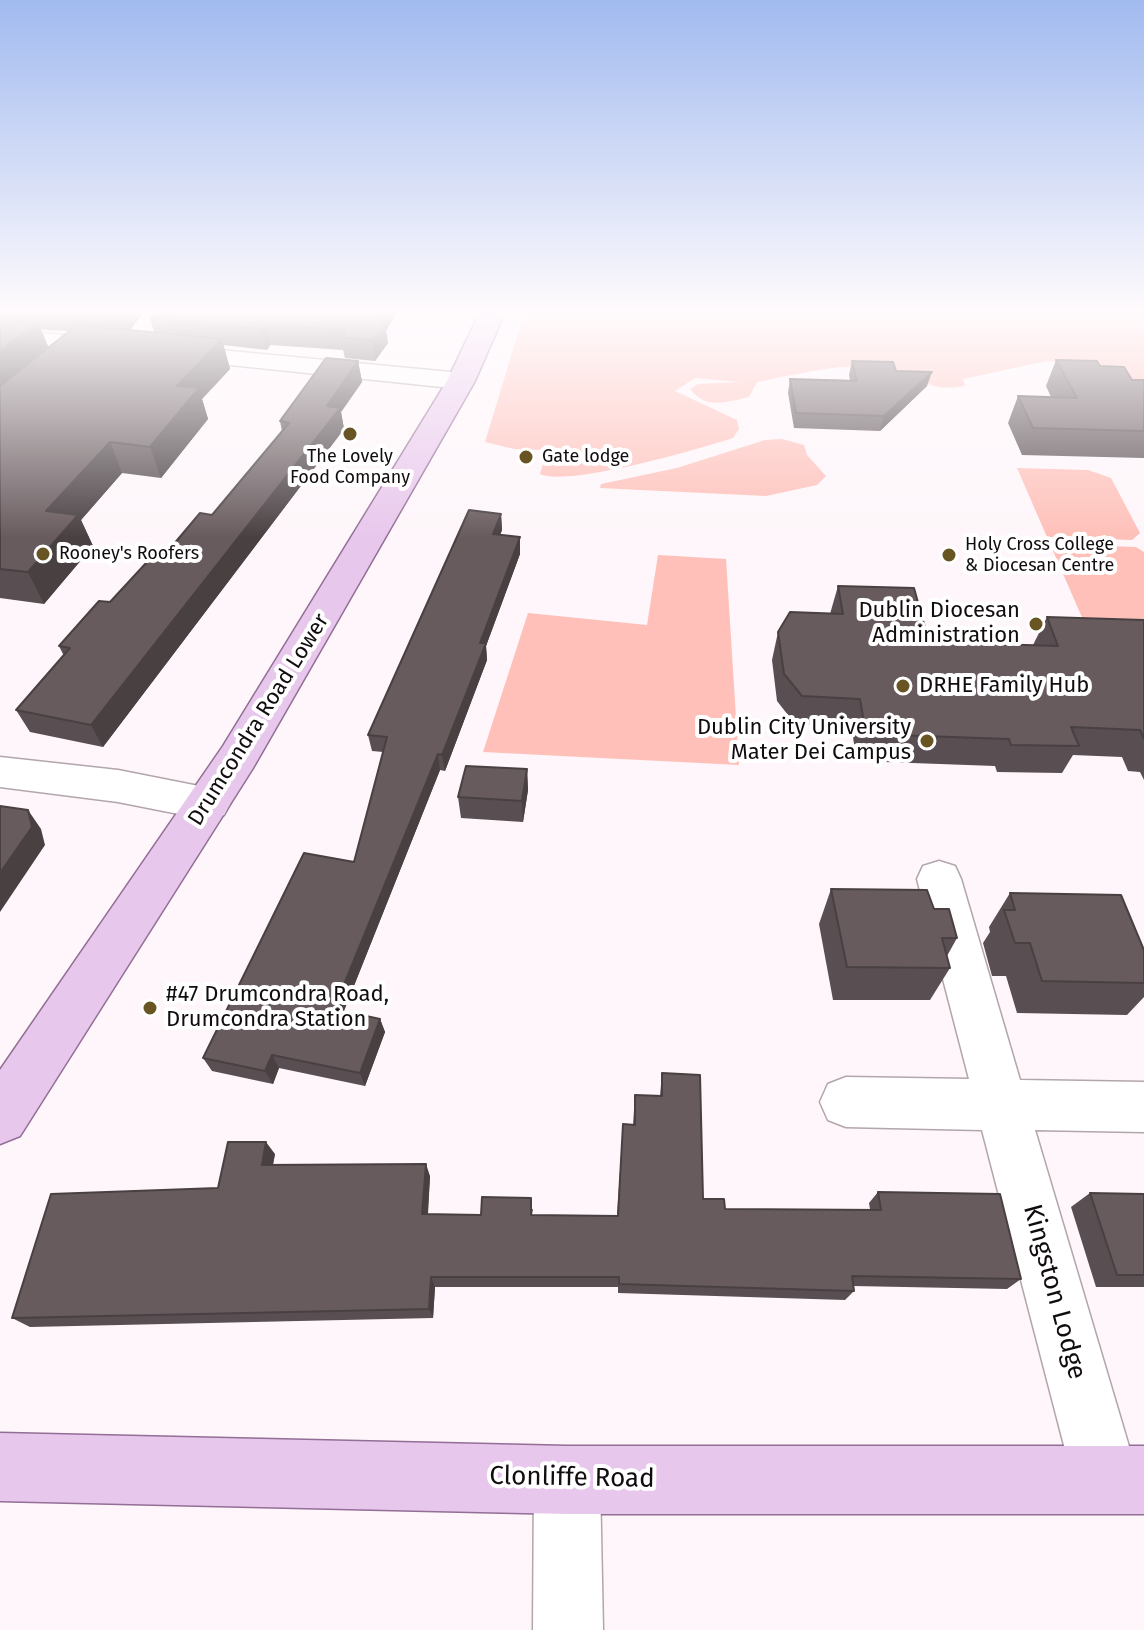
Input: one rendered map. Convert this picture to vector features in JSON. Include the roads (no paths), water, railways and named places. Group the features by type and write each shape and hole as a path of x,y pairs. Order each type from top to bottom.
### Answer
{"main road":[{"name":"Drumcondra Road Lower","path":"6,1099 209,804 458,386"},
{"name":"Clonliffe Road","path":"0,1467 567,1480 1125,1480"}],"street":[{"path":"0,772 118,786 209,804"},
{"name":"Kingston Lodge","path":"939,879 1002,1104 1125,1480"},
{"path":"846,1102 1144,1107"},
{"path":"567,1480 568,1630"}],"place":[{"name":"The Lovely Food Company","path":"350,434"},
{"name":"Gate lodge","path":"526,457"},
{"name":"Rooney's Roofers","path":"43,554"},
{"name":"Holy Cross College & Diocesan Centre","path":"949,555"},
{"name":"Dublin Diocesan Administration","path":"1036,624"},
{"name":"DRHE Family Hub","path":"903,686"},
{"name":"Dublin City University Mater Dei Campus","path":"927,741"},
{"name":"#47 Drumcondra Road, Drumcondra Station","path":"150,1008"}]}
